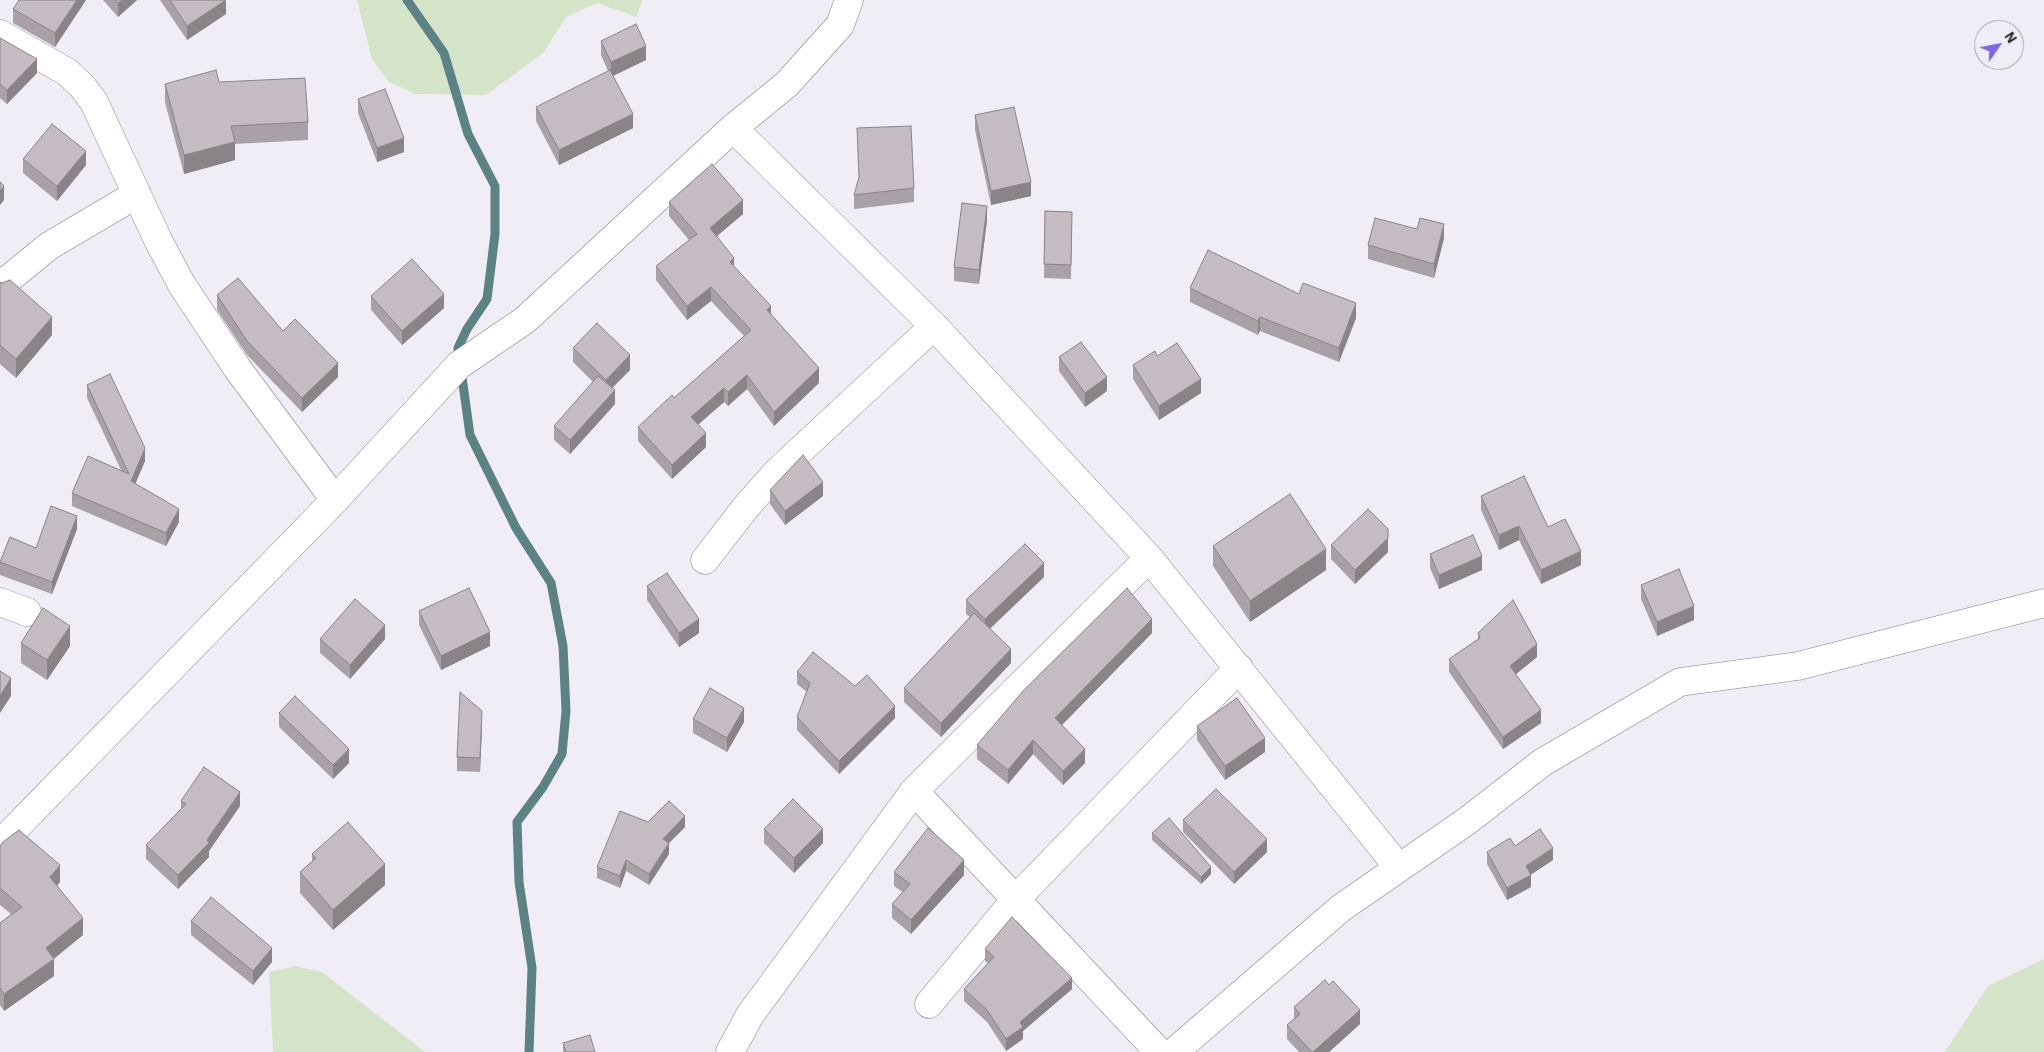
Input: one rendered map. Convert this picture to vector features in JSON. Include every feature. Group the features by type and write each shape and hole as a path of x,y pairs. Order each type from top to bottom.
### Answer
{"street":[{"path":"0,844 335,500 459,365 525,320 733,128 787,84 840,25 849,0"},
{"path":"0,34 67,72 82,86 94,102 182,285 237,368 335,500"},
{"path":"733,128 934,326 1149,558 1399,868"},
{"path":"0,286 49,246 137,194"},
{"path":"705,560 746,507 772,478 934,326"},
{"path":"730,1052 750,1015 914,791 1149,558"},
{"path":"0,602 27,612"},
{"path":"1174,1052 1341,908 1467,821 1543,762 1680,682 1798,666 2044,603"},
{"path":"929,1004 1016,899 1239,668"},
{"path":"914,791 1159,1052"}],"green space":[{"path":"357,0 642,0 637,17 597,3 566,17 543,53 486,95 416,94 389,82 372,59"},
{"path":"2044,959 2044,1052 1945,1052 1988,986"},
{"path":"295,966 322,972 425,1052 273,1052 269,972"}],"building":[{"path":"19,0 77,0 55,33 13,9"},
{"path":"170,0 226,0 187,26"},
{"path":"636,24 646,46 611,62 601,41"},
{"path":"0,38 37,59 7,90 0,84"},
{"path":"216,70 219,82 305,78 308,122 231,126 235,142 184,155 165,84"},
{"path":"610,70 633,114 559,150 536,107"},
{"path":"385,89 404,138 377,148 358,99"},
{"path":"1014,107 1031,182 991,191 975,115"},
{"path":"52,124 86,151 57,186 23,159"},
{"path":"911,126 914,188 854,195 859,177 857,128"},
{"path":"712,164 743,200 710,228 734,258 730,262 771,306 767,310 819,368 774,412 747,375 728,392 724,388 691,417 706,433 672,465 638,427 672,395 674,398 751,330 711,287 687,306 656,266 697,234 669,202"},
{"path":"0,182 4,186 0,191"},
{"path":"962,203 987,206 979,270 954,267"},
{"path":"1045,211 1072,212 1071,265 1044,264"},
{"path":"1375,218 1417,229 1420,218 1444,224 1434,264 1368,245"},
{"path":"1208,250 1299,294 1303,283 1356,303 1339,348 1260,317 1258,321 1190,288"},
{"path":"412,259 444,294 402,331 371,296"},
{"path":"238,278 283,331 295,319 338,363 302,398 247,341 217,295"},
{"path":"10,280 52,317 16,359 0,345 0,282"},
{"path":"597,323 630,355 606,380 573,348"},
{"path":"1081,342 1107,377 1085,393 1059,357"},
{"path":"1177,343 1201,379 1159,406 1133,365 1155,351 1157,356"},
{"path":"110,374 145,448 131,481 179,509 166,533 72,493 88,456 129,474 87,385"},
{"path":"598,376 615,390 570,440 554,426"},
{"path":"803,455 823,482 785,511 770,490"},
{"path":"1524,476 1548,527 1565,519 1581,551 1541,570 1519,526 1499,535 1481,496"},
{"path":"1290,494 1326,549 1250,601 1213,546"},
{"path":"51,506 77,516 52,582 0,562 10,537 36,548"},
{"path":"1368,509 1388,529 1388,538 1355,570 1331,545"},
{"path":"1473,535 1482,556 1439,575 1430,554"},
{"path":"1025,544 1044,563 985,619 966,600"},
{"path":"1679,569 1694,606 1657,622 1641,585"},
{"path":"667,573 699,619 679,633 647,586"},
{"path":"469,588 490,632 441,656 419,611"},
{"path":"1127,588 1152,619 1055,718 1085,749 1063,771 1033,740 1008,770 977,745 1023,691"},
{"path":"355,599 385,625 350,665 320,639"},
{"path":"1513,600 1537,644 1510,666 1541,710 1503,737 1449,659 1480,638 1478,633"},
{"path":"43,608 70,626 47,660 21,643"},
{"path":"974,613 1011,649 941,723 904,688"},
{"path":"813,652 855,686 867,675 895,706 839,761 797,717 810,683 797,672"},
{"path":"0,671 11,678 0,696"},
{"path":"710,688 744,708 727,738 693,719"},
{"path":"460,692 482,711 480,758 457,757"},
{"path":"295,696 349,749 333,765 279,713"},
{"path":"1237,698 1265,738 1225,766 1197,726"},
{"path":"204,767 240,792 207,840 209,843 178,875 146,845 186,804 181,801"},
{"path":"1216,789 1267,839 1234,872 1183,820"},
{"path":"793,799 823,829 794,858 764,829"},
{"path":"669,801 685,816 663,839 669,843 649,874 626,860 620,876 597,867 620,811 648,822"},
{"path":"1169,818 1211,867 1201,877 1152,833"},
{"path":"348,822 385,864 333,910 300,872 316,858 312,854"},
{"path":"928,828 964,860 911,920 892,904 910,884 894,872"},
{"path":"1540,829 1553,848 1526,866 1531,875 1507,888 1487,852 1510,838 1515,846"},
{"path":"19,830 60,865 50,877 83,918 46,948 54,959 4,994 0,988 0,923 22,907 0,888 0,846"},
{"path":"211,897 272,948 253,971 191,921"},
{"path":"1012,917 1072,978 1020,1022 1023,1027 1006,1039 987,1010 964,989 994,957 985,949"},
{"path":"1325,980 1329,985 1333,981 1360,1010 1312,1052 1287,1025 1300,1014 1294,1007"},
{"path":"590,1035 595,1052 566,1052 563,1043"}],"waterway":[{"path":"407,0 444,53 468,134 495,186 495,234 487,299 467,329 458,348 470,435 516,528 551,583 563,646 566,711 562,754 543,787 517,822 519,882 532,968 529,1052"}]}
